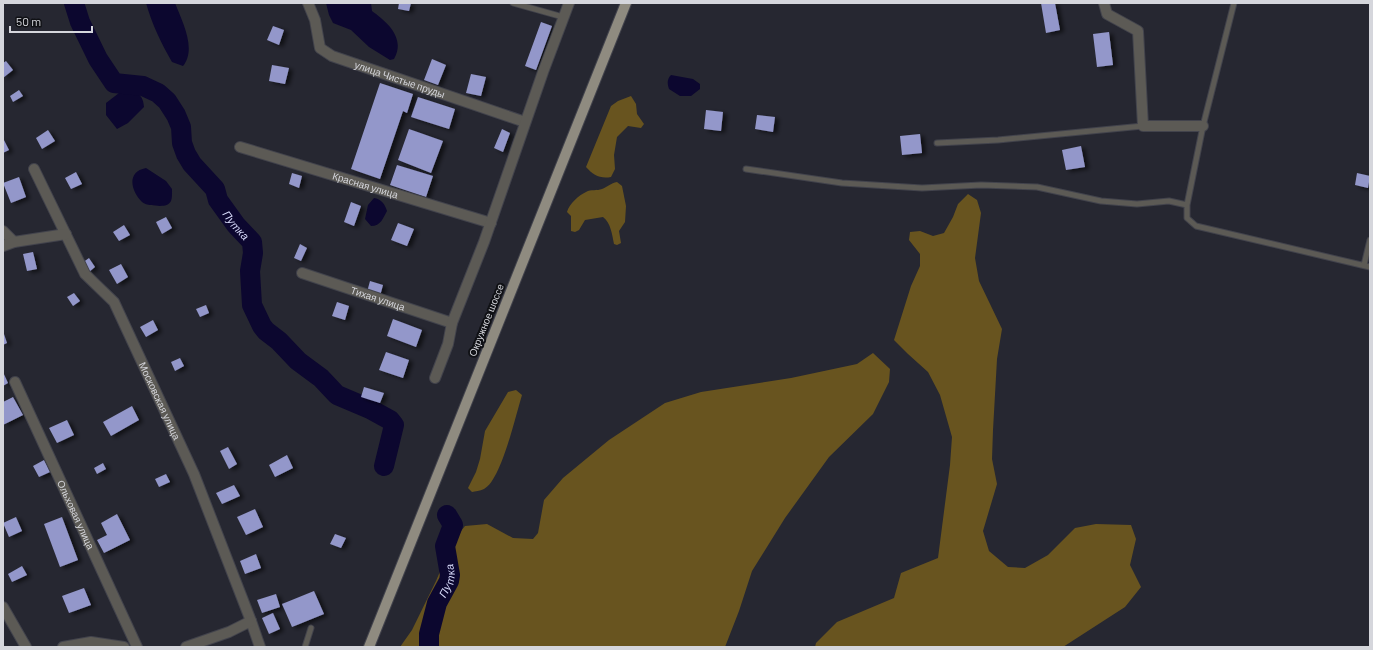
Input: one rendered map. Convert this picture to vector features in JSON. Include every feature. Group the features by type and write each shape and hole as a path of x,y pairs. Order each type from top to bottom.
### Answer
{"main road":[{"name":"Окружное шоссе","path":"369,647 626,3"}],"street":[{"name":"улица Чистые пруды","path":"308,3 316,20 320,48 332,56 525,122"},
{"path":"435,378 448,344 452,323 491,223 525,122 569,3"},
{"path":"1104,3 1107,14 1138,31 1143,126 1204,126"},
{"name":"Красная улица","path":"240,147 491,223"},
{"name":"Московская улица","path":"34,169 85,274 114,302 194,474 260,647"},
{"path":"3,231 14,242"},
{"path":"3,246 14,242 66,234"},
{"name":"Тихая улица","path":"302,273 452,323"},
{"name":"Ольховая улица","path":"15,382 137,647"},
{"path":"3,607 26,647"},
{"path":"186,647 229,632 251,621"},
{"path":"64,647 91,642 124,647"}],"lane":[{"path":"514,3 563,17"},
{"path":"1234,3 1204,126 1187,205 1187,218 1196,226 1370,267"},
{"path":"937,143 998,140 1143,126"},
{"path":"746,169 842,183 922,188 981,185 1037,187 1101,201 1137,204 1169,201 1187,205"},
{"path":"1364,266 1370,240"},
{"path":"305,647 311,628"}],"shaded area":[{"path":"146,3 175,3 187,35 189,52 183,66 172,62 157,33"},
{"path":"326,3 371,3 372,11 389,25 396,37 398,44 394,59 390,60 369,47 351,30 333,23"},
{"path":"671,75 693,79 700,84 700,89 691,96 680,96 669,89 668,82"},
{"path":"124,92 138,94 142,99 144,107 128,123 117,129 106,115 106,103 119,93"},
{"path":"631,96 636,104 637,114 644,124 641,128 628,126 617,137 614,155 615,169 611,177 597,176 586,167 611,106 618,101"},
{"path":"146,168 166,181 172,189 172,199 167,205 160,206 146,204 138,198 135,193 132,182 135,173"},
{"path":"617,182 622,186 626,206 625,222 619,231 621,243 617,245 614,244 612,233 603,217 585,220 579,230 575,232 571,231 571,216 567,212 575,200 580,195 588,191 602,189"},
{"path":"968,194 977,200 981,213 975,258 979,281 1002,329 997,359 992,459 997,484 983,531 989,551 1008,567 1025,568 1048,555 1075,528 1096,524 1131,525 1136,539 1130,565 1141,587 1125,607 1063,647 815,647 816,643 837,622 894,598 901,573 938,558 950,465 952,437 940,395 928,372 894,340 911,286 920,266 920,254 909,240 910,232 920,231 933,236 944,233 958,204"},
{"path":"374,198 379,199 382,202 387,211 383,219 377,225 371,226 365,219 368,205"},
{"path":"873,353 890,369 889,382 873,414 829,457 785,518 752,571 725,647 400,647 412,630 436,581 453,541 465,526 487,524 513,538 533,539 538,533 544,500 563,478 609,440 665,403 701,392 791,378 857,364"},
{"path":"516,390 522,395 502,461 490,483 484,489 472,492 468,488 476,472 480,459 485,431 508,392"}],"building":[{"path":"399,3 411,3 409,11 398,9"},
{"path":"1041,3 1055,3 1060,30 1046,33"},
{"path":"541,22 552,26 536,70 525,66"},
{"path":"273,26 284,30 279,45 267,40"},
{"path":"1109,32 1113,65 1097,67 1093,34"},
{"path":"432,59 446,65 438,85 424,80"},
{"path":"6,61 13,70 3,78 3,63"},
{"path":"272,65 289,68 285,84 269,81"},
{"path":"471,74 486,77 481,96 466,93"},
{"path":"380,83 413,94 407,113 403,111 380,179 351,169"},
{"path":"19,90 23,96 13,102 10,96"},
{"path":"418,97 455,109 449,129 411,117"},
{"path":"706,110 723,112 721,131 704,129"},
{"path":"757,115 775,117 773,132 755,129"},
{"path":"409,129 443,141 431,173 398,160"},
{"path":"502,129 510,133 503,152 494,148"},
{"path":"48,130 55,141 42,149 36,138"},
{"path":"920,134 922,153 902,155 900,136"},
{"path":"3,138 9,150 3,153"},
{"path":"1081,146 1085,167 1066,170 1062,150"},
{"path":"397,165 433,176 426,197 390,185"},
{"path":"76,172 82,184 71,189 65,178"},
{"path":"292,173 302,176 299,188 289,184"},
{"path":"1357,173 1370,176 1368,188 1355,185"},
{"path":"19,177 26,197 11,203 3,183"},
{"path":"351,202 361,206 354,226 344,222"},
{"path":"166,217 172,228 162,234 156,222"},
{"path":"398,223 414,229 407,246 391,240"},
{"path":"124,225 130,235 119,241 113,232"},
{"path":"300,244 307,248 301,261 294,258"},
{"path":"33,252 37,269 27,271 23,254"},
{"path":"89,258 95,267 89,272 82,263"},
{"path":"121,264 128,277 117,284 109,270"},
{"path":"370,281 383,285 380,296 367,292"},
{"path":"74,293 80,301 73,306 67,297"},
{"path":"337,302 349,306 345,320 332,316"},
{"path":"206,305 209,313 200,317 196,309"},
{"path":"393,319 422,330 416,347 387,336"},
{"path":"153,320 158,330 146,337 140,327"},
{"path":"3,331 7,343 3,345"},
{"path":"386,352 409,360 403,378 379,370"},
{"path":"180,358 184,366 175,371 171,362"},
{"path":"3,372 8,383 3,386"},
{"path":"364,387 384,393 380,403 361,397"},
{"path":"13,397 23,415 3,425 3,402"},
{"path":"132,406 139,420 111,436 103,422"},
{"path":"67,420 74,435 57,443 49,428"},
{"path":"228,447 237,464 229,469 220,451"},
{"path":"287,455 293,468 275,477 269,465"},
{"path":"44,460 50,472 39,477 33,466"},
{"path":"103,463 106,469 97,474 94,468"},
{"path":"166,474 170,482 159,487 155,479"},
{"path":"234,485 240,496 222,504 216,493"},
{"path":"255,509 263,527 246,535 237,517"},
{"path":"117,514 130,540 104,553 97,540 107,535 101,523"},
{"path":"16,517 22,531 9,537 3,523"},
{"path":"62,517 78,560 60,567 44,524"},
{"path":"335,534 346,538 341,548 330,544"},
{"path":"256,554 261,568 245,574 240,561"},
{"path":"22,566 27,575 12,582 8,574"},
{"path":"84,588 91,605 69,613 62,596"},
{"path":"314,591 324,614 292,627 282,604"},
{"path":"276,594 280,607 262,613 257,600"},
{"path":"273,613 280,629 269,634 262,618"}],"waterway":[{"name":"Путка","path":"74,3 80,22 98,59 114,83 143,86 158,93 167,101 176,115 181,127 182,143 192,164 215,189 218,200 236,225 252,242 253,253 250,271 252,305 262,326 298,361 321,378 337,395 370,409 390,420 394,425 384,466"},
{"name":"Путка","path":"429,647 429,634 437,603 449,581 450,575 445,546 453,525 447,515"}]}
